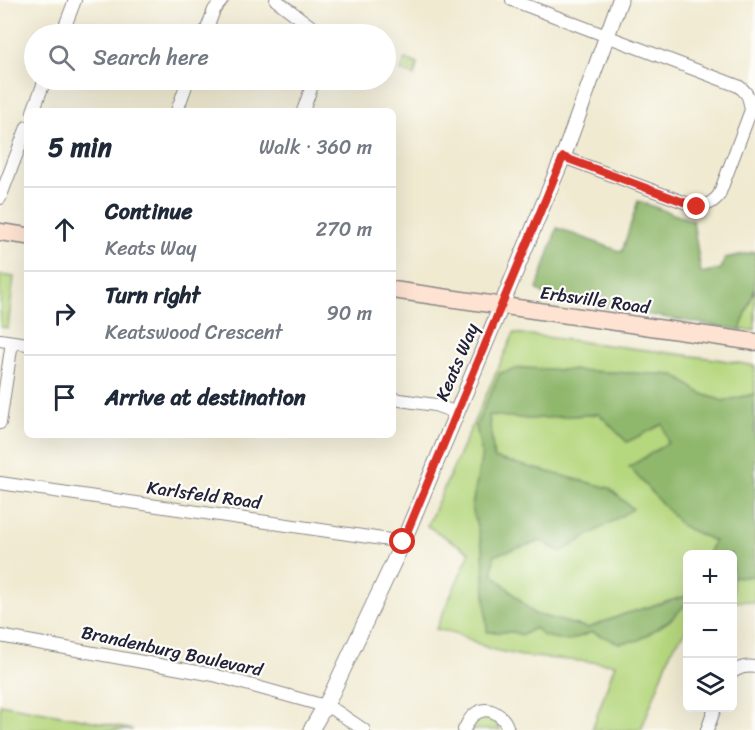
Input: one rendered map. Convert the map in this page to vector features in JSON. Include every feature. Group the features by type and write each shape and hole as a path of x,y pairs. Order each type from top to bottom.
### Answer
{"main road":[{"path":"0,232 24,236"},
{"name":"Erbsville Road","path":"396,290 755,342"}],"street":[{"path":"66,24 75,0"},
{"path":"209,24 214,10 222,0"},
{"path":"276,0 308,24"},
{"path":"512,0 532,4 606,37 738,86 745,90 749,100 751,110 719,195 706,206 697,207 563,157"},
{"name":"Keats Way","path":"311,730 325,706 403,542 563,157 620,0"},
{"path":"34,108 41,90"},
{"path":"178,108 184,90"},
{"path":"304,108 310,90"},
{"path":"0,198 24,135"},
{"path":"0,423 6,341 24,344"},
{"path":"396,399 435,405 457,413"},
{"name":"Karlsfeld Road","path":"0,483 403,542"},
{"name":"Brandenburg Boulevard","path":"0,636 214,675 325,706 363,730"},
{"path":"737,670 749,666 755,667"},
{"path":"464,730 474,714 486,710 501,716 508,730"},
{"path":"707,730 714,712"}],"green space":[{"path":"405,59 418,64 414,76 401,71"},
{"path":"638,201 693,221 701,273 721,269 725,258 755,252 755,288 740,330 548,298 537,289 557,228 622,252"},
{"path":"0,275 14,277 8,328 0,327"},
{"path":"755,288 755,330 740,330 740,329"},
{"path":"514,333 755,366 755,394 723,401 702,394 674,375 521,368 500,374 476,426 482,454 472,507 483,550 487,632 513,632 522,635 535,628 568,641 592,632 619,643 639,640 669,621 683,606 683,634 672,649 641,730 592,730 615,664 522,656 490,649 455,633 436,629 470,552 427,526"},
{"path":"521,368 674,375 702,394 723,401 755,394 755,576 737,576 737,550 710,550 714,541 682,526 629,467 668,443 663,424 627,442 599,414 529,419 489,415 494,458 609,488 633,509 561,552 541,541 494,555 493,574 534,614 588,628 683,597 683,607 669,621 639,640 619,643 592,632 568,641 544,636 535,628 522,635 513,632 487,632 483,550 472,507 482,454 476,426 500,373"},
{"path":"599,414 664,423 682,526 714,541 710,550 683,550 683,597 625,614 588,628 534,614 493,574 493,555 541,541 609,488 494,458 488,415 529,419"},
{"path":"737,576 755,576 755,603 737,602"},
{"path":"0,704 83,719 133,730 0,730"},
{"path":"487,718 495,722 500,730 469,730 476,721"}],"route":[{"path":"403,542 563,157 697,207"}]}
